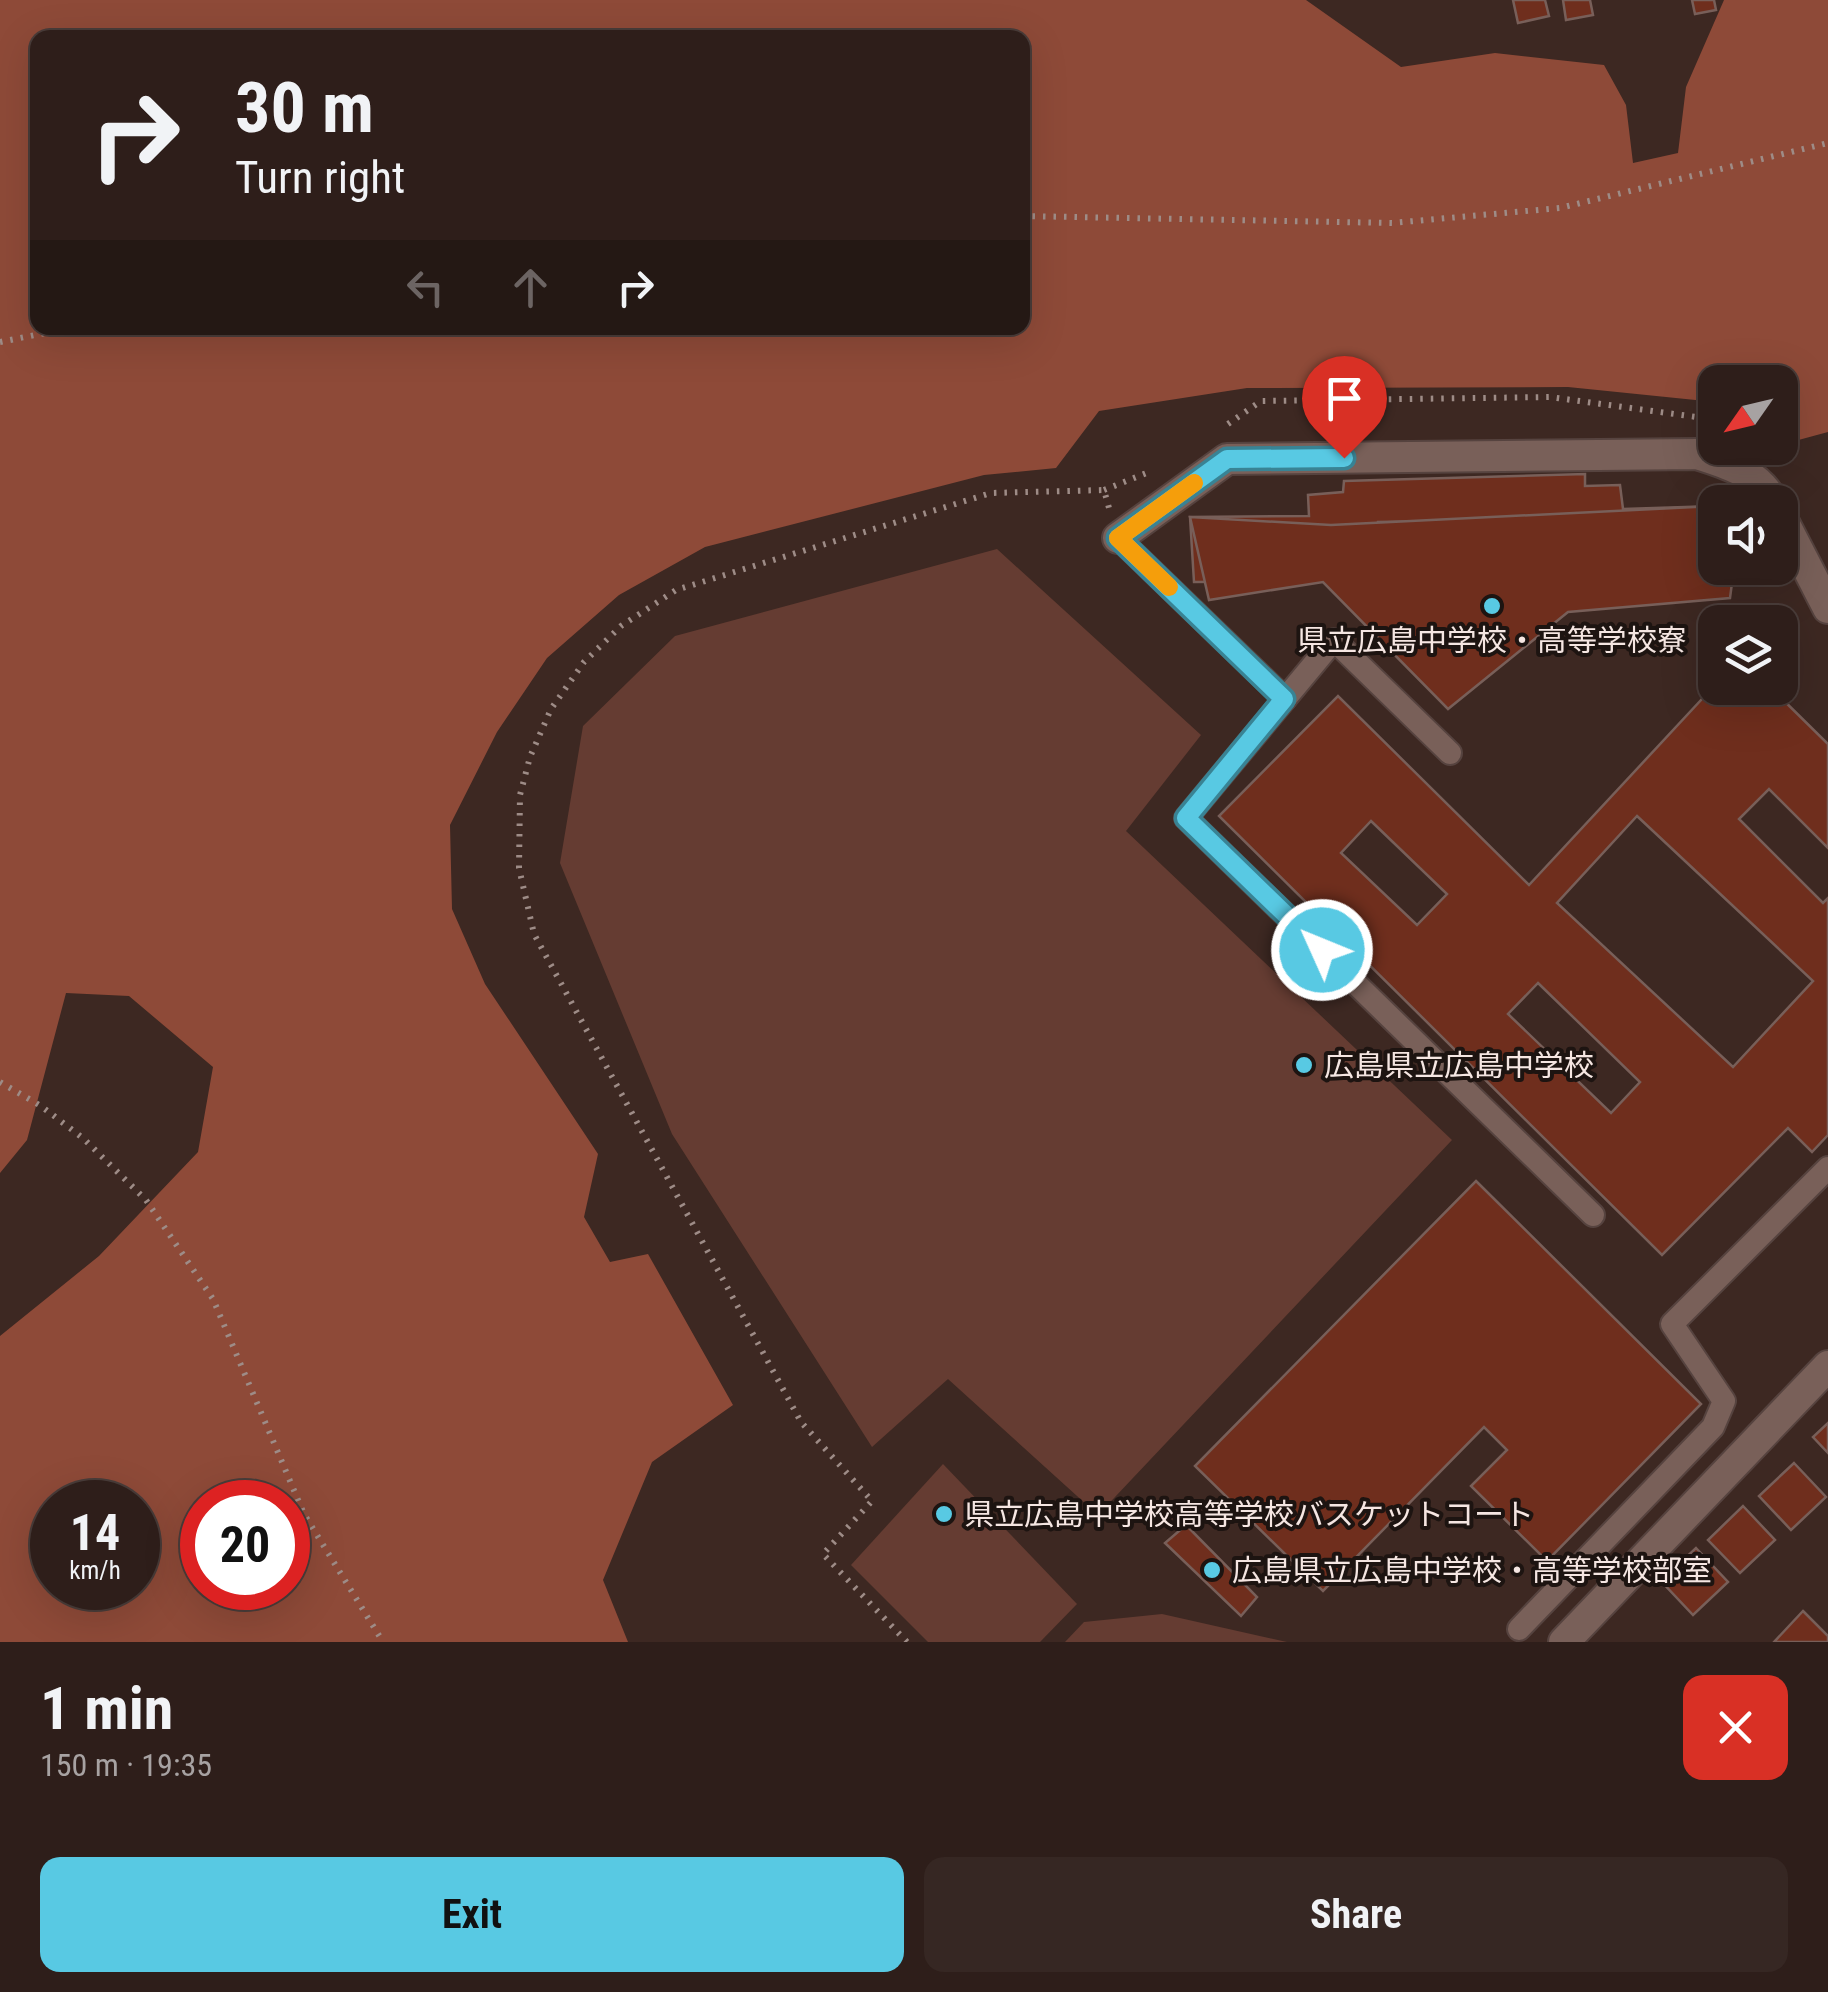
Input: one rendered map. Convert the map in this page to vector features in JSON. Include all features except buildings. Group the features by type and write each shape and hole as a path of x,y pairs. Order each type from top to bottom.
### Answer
{"street":[{"path":"1118,538 1227,459 1697,454 1739,467 1760,485"},
{"path":"1798,550 1828,608"},
{"path":"1564,1642 1828,1366"}],"lane":[{"path":"1118,538 1284,699"},
{"path":"1450,753 1334,640 1186,818 1594,1214"},
{"path":"1519,1629 1713,1427 1724,1401 1672,1324 1828,1168"}],"path":[{"path":"1030,216 1392,223 1560,208 1828,143"},
{"path":"0,342 35,335"},
{"path":"1219,431 1261,401 1550,398 1698,417"},
{"path":"907,1642 824,1554 872,1500 792,1408 534,934 518,868 520,795 530,757 551,709 584,662 620,626 676,590 991,493 1104,490 1159,468"},
{"path":"1104,490 1118,538"},
{"path":"0,1082 41,1106 84,1139 146,1200 212,1299 304,1514 383,1642"}],"shaded area":[{"path":"0,0 1306,0 1401,67 1495,53 1604,65 1626,105 1633,163 1678,153 1686,87 1724,0 1828,0 1828,432 1798,440 1798,365 1698,365 1698,400 1568,387 1247,388 1099,411 1056,468 984,475 705,547 619,595 547,658 497,732 450,825 452,909 485,984 598,1154 584,1217 610,1262 648,1254 733,1405 652,1462 603,1580 628,1642 0,1642 0,1336 99,1256 198,1152 213,1067 129,996 66,993 27,1140 0,1173"},
{"path":"997,549 1201,735 1126,831 1452,1140 1098,1515 948,1379 872,1447 672,1134 560,863 583,726 675,636"},
{"name":"県立広島中学校高等学校バスケットコート","path":"943,1464 1077,1604 1040,1642 928,1642 851,1565"},
{"path":"1162,1614 1287,1642 1065,1642 1084,1622"}],"slow traffic":[{"path":"1169,587 1118,538 1194,483"}],"place":[{"name":"県立広島中学校・高等学校寮","path":"1492,606"},
{"name":"広島県立広島中学校","path":"1304,1065"},
{"name":"県立広島中学校高等学校バスケットコート","path":"944,1514"},
{"name":"広島県立広島中学校・高等学校部室","path":"1212,1570"}],"route":[{"path":"1322,950 1186,818 1284,699 1118,538 1227,459 1344,458"}]}
